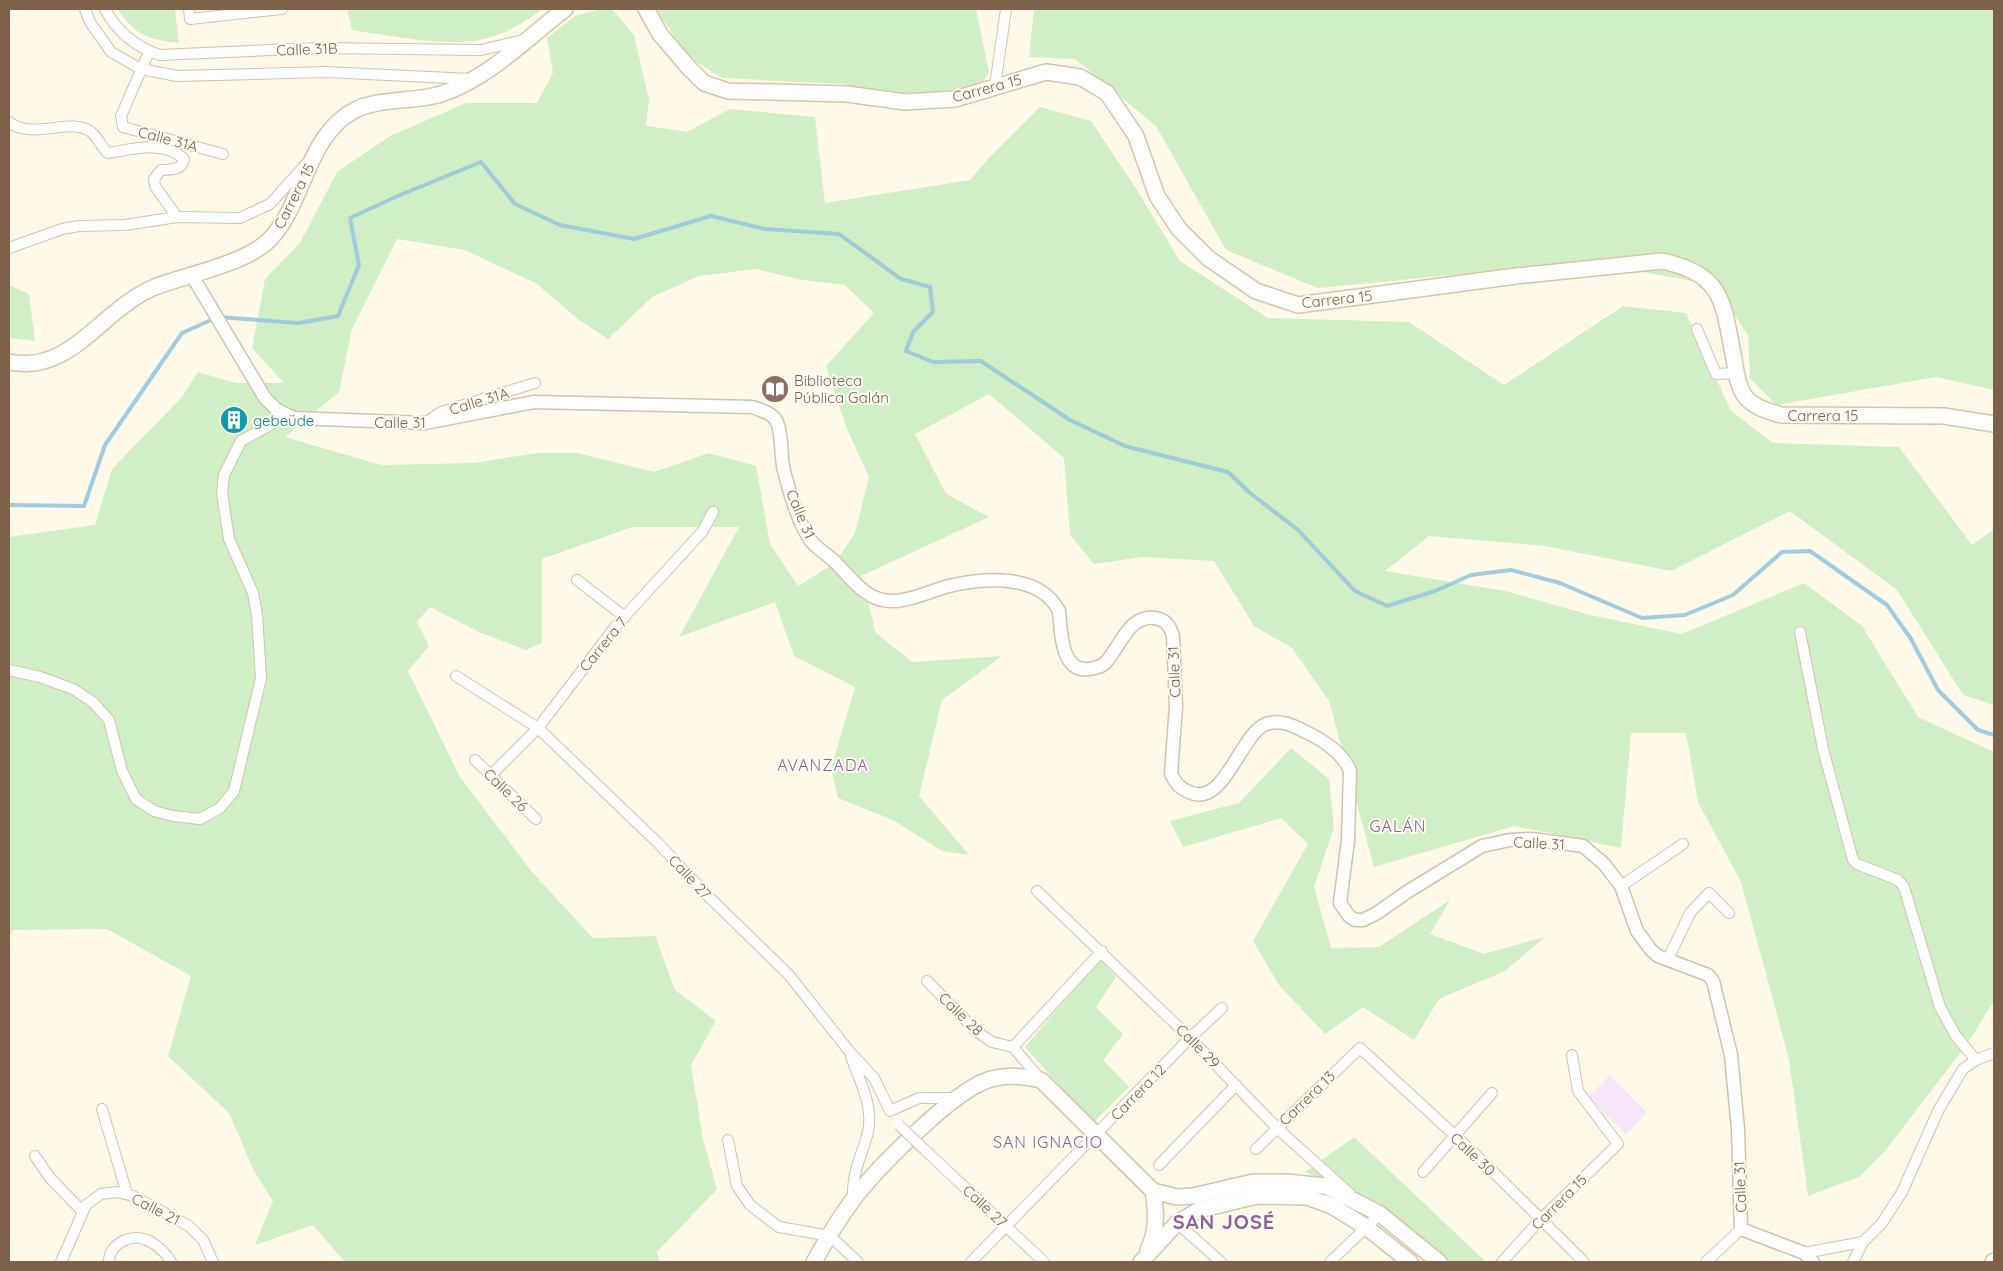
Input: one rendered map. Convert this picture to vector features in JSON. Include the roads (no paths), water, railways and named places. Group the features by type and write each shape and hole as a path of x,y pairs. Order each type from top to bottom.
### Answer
{"main road":[{"name":"Carrera 15","path":"9,362 24,365 52,359 70,350 139,295 194,279 251,254 268,242 282,226 316,152 332,129 355,110 440,94 474,79 565,9"},
{"name":"Carrera 15","path":"646,9 660,34 688,67 704,82 728,91 847,94 905,102 955,99 1046,72 1080,77 1107,93 1136,136 1157,196 1179,229 1208,258 1256,291 1298,305 1516,276 1662,261 1684,266 1706,278 1715,289 1724,308 1736,373 1745,396 1762,409 1781,415 1944,416 1994,424"},
{"path":"814,1262 852,1200 937,1114 987,1080 1015,1074 1041,1080 1098,1134 1153,1191 1177,1197 1193,1196 1253,1182 1286,1182 1325,1186 1358,1201 1380,1214 1439,1262"},
{"path":"1141,1262 1153,1240 1157,1216 1153,1191"},
{"path":"1141,1262 1176,1222 1199,1210 1257,1196 1306,1197 1332,1206 1366,1227 1410,1262"}],"street":[{"name":"Calle 31B","path":"85,9 90,22 111,52 141,69 177,76 326,72 474,79"},
{"name":"Calle 31B","path":"105,9 126,37 149,52 160,56 317,48 481,50 527,39"},
{"path":"190,14 282,9"},
{"path":"995,86 1006,9"},
{"path":"141,69 149,52"},
{"name":"Calle 31A","path":"141,69 121,116 124,127 224,154"},
{"path":"9,122 36,130 74,126 91,131 108,153 160,147 172,150 184,160 183,164 179,168 161,170 154,179 156,186 177,217"},
{"path":"9,248 62,229 125,224 177,217 240,218 270,204 316,152"},
{"name":"Calle 31","path":"194,279 265,398 277,410 288,415 320,420 425,423 534,402 752,407 767,412 776,420 780,432 784,469 807,534 812,542 865,592 877,599 884,602 913,598 950,586 1008,580 1020,581 1031,586 1056,605 1059,611 1066,656 1073,664 1086,669 1100,666 1107,661 1129,629 1140,620 1152,618 1163,620 1170,628 1173,636 1176,706 1171,774 1180,788 1194,794 1211,791 1224,779 1238,760 1249,737 1266,724 1289,723 1325,742 1345,761 1350,771 1348,840 1340,903 1343,910 1352,918 1363,920 1377,913 1407,892 1482,846 1510,840 1553,840 1583,846 1604,864 1621,886 1638,931 1651,950 1658,956 1708,975 1713,981 1730,1055 1738,1129 1741,1229 1808,1258"},
{"path":"1697,330 1716,374 1736,373"},
{"name":"Calle 31A","path":"425,423 442,412 535,383"},
{"path":"9,670 40,677 73,689 93,702 109,720 122,771 136,798 154,811 173,816 200,818 220,808 234,791 261,678 256,608 253,593 229,539 222,493 224,475 241,441 288,415"},
{"name":"Carrera 7","path":"491,776 538,728 625,616 702,532 713,512"},
{"path":"577,580 625,616"},
{"path":"1800,632 1823,749 1853,860 1857,864 1898,880 1904,887 1940,1007 1956,1036 1976,1060"},
{"name":"Calle 27","path":"456,676 538,728 586,772 708,896 790,975 849,1051 874,1078 890,1111 919,1098 958,1098"},
{"name":"Calle 26","path":"475,760 536,819"},
{"path":"1621,886 1683,844"},
{"name":"Calle 29","path":"1037,891 1102,951 1277,1128 1358,1201"},
{"path":"1668,959 1690,912 1709,893 1729,913"},
{"path":"1041,1080 1013,1047 1102,951"},
{"name":"Calle 28","path":"927,981 976,1031 992,1042 1013,1047"},
{"name":"Carrera 12","path":"971,1262 1190,1038 1222,1008"},
{"name":"Carrera 13","path":"1256,1149 1360,1048"},
{"name":"Calle 30","path":"1360,1048 1584,1262"},
{"path":"849,1051 865,1096 869,1121 868,1131 855,1167 852,1200"},
{"path":"1854,1262 1863,1242 1882,1223 1902,1192 1939,1109 1963,1069 1976,1060 1994,1053"},
{"name":"Carrera 15","path":"1502,1262 1541,1219 1618,1144 1578,1091 1572,1055"},
{"path":"1159,1165 1236,1085"},
{"path":"1423,1172 1492,1093"},
{"path":"102,1109 126,1194"},
{"name":"Calle 27","path":"899,1125 1044,1262"},
{"path":"728,1140 737,1186 750,1205 779,1227 830,1236 858,1262"},
{"path":"35,1156 50,1178 82,1211"},
{"name":"Calle 21","path":"61,1262 82,1211 92,1200 101,1194 126,1194 189,1226 203,1240 213,1262"},
{"path":"1330,1262 1380,1214"},
{"path":"1176,1222 1221,1262"},
{"path":"1706,1262 1741,1229"},
{"path":"109,1262 109,1253 114,1246 135,1239 149,1241 164,1252 171,1262"},
{"path":"1808,1258 1863,1242"}],"waterway":[{"path":"9,505 84,506 105,445 182,333 218,317 299,323 338,316 359,265 350,218 481,162 515,204 560,225 634,239 711,216 765,229 839,234 901,279 930,287 933,312 913,332 906,351 933,362 981,361 1070,420 1125,446 1228,472 1250,493 1298,530 1355,591 1387,606 1435,591 1471,575 1511,570 1560,583 1642,618 1685,615 1733,595 1782,552 1810,551 1887,605 1911,639 1938,690 1978,730 1994,735"}],"place":[{"name":"Biblioteca Pública Galán","path":"775,389"},
{"name":"gebeüde","path":"234,420"}],"district":[{"name":"AVANZADA","path":"823,765"},
{"name":"GALÁN","path":"1398,826"},
{"name":"SAN IGNACIO","path":"1048,1142"},
{"name":"SAN JOSÉ","path":"1224,1221"}]}
